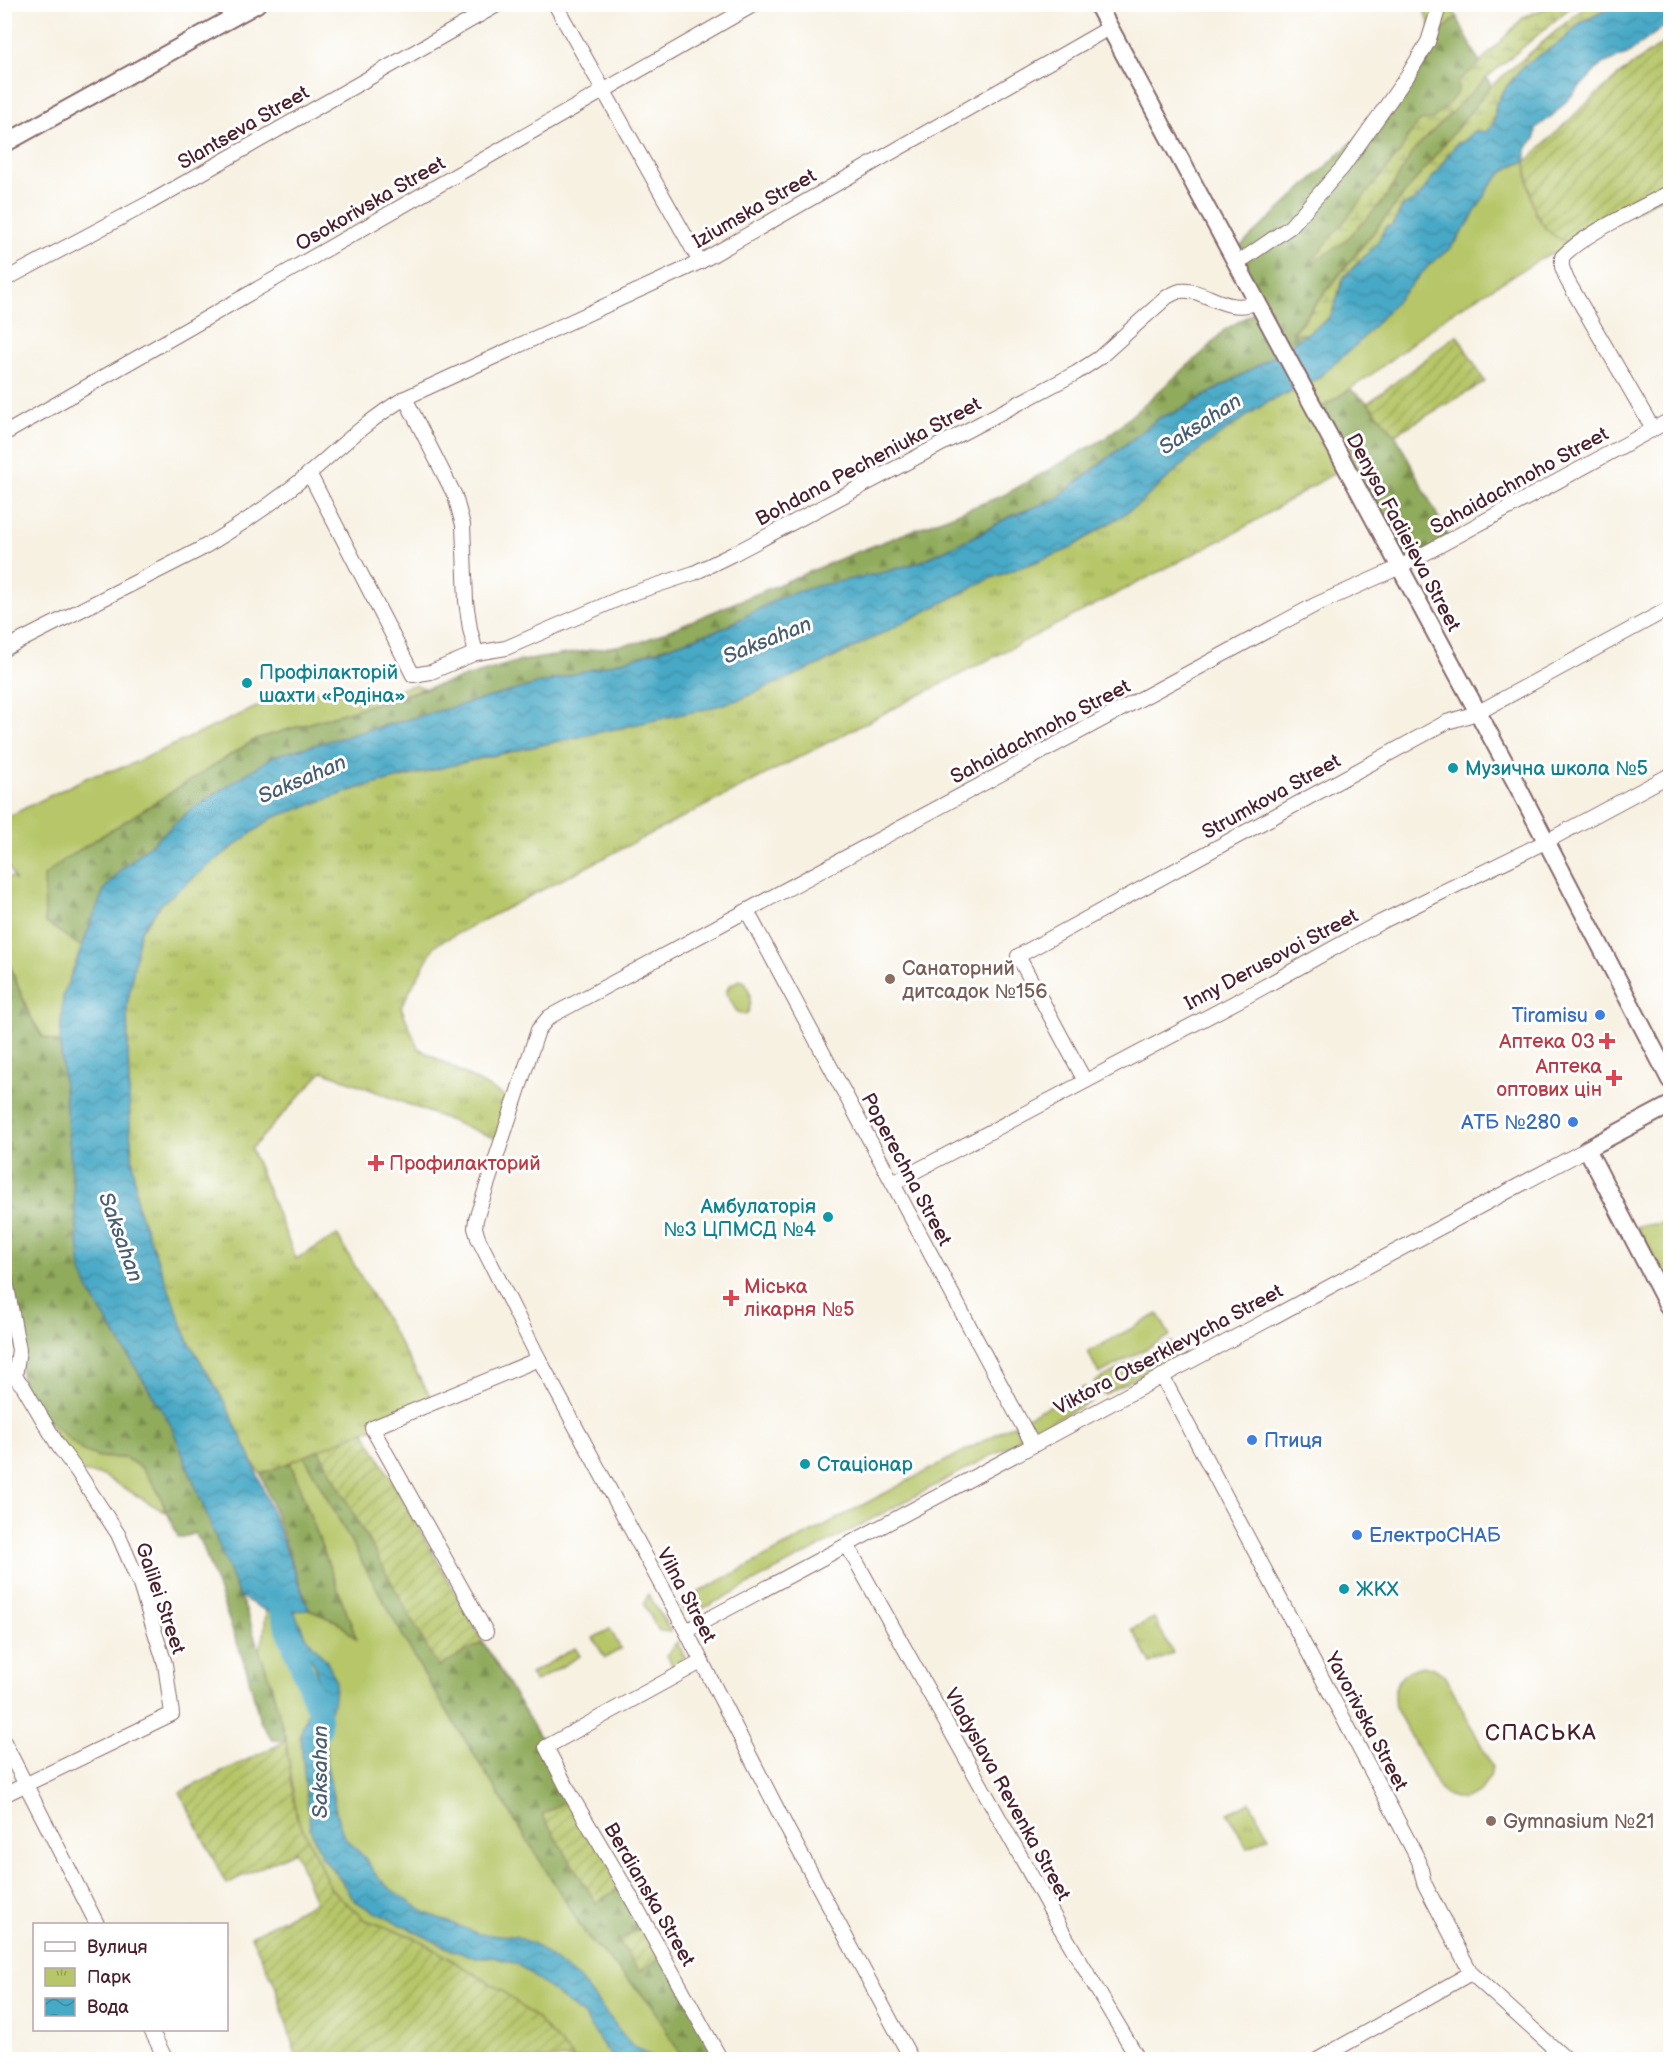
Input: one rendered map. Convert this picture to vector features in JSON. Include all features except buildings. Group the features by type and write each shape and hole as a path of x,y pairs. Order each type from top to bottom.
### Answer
{"street":[{"path":"4,144 229,11 257,4"},
{"name":"Slantseva Street","path":"4,280 149,202 499,4"},
{"path":"555,4 700,262"},
{"name":"Osokorivska Street","path":"4,434 755,4"},
{"name":"Denysa Fadieieva Street","path":"1097,4 1547,841 1671,1080"},
{"path":"1236,264 1290,227 1343,166 1408,75 1428,42 1438,4"},
{"name":"Iziumska Street","path":"405,398 700,262 1109,28"},
{"path":"1653,429 1567,280 1562,267 1562,257 1575,245 1593,234 1671,192"},
{"name":"Bohdana Pecheniuka Street","path":"309,473 413,675 431,672 476,653 506,648 630,594 694,573 1076,374 1099,358 1158,304 1173,294 1180,291 1191,291 1217,302 1235,306 1259,305"},
{"path":"4,649 208,545 252,516 309,473 381,412 405,398 458,506 463,525 466,601 476,653"},
{"name":"Sahaidachnoho Street","path":"502,1142 538,1029 549,1017 1315,605 1400,567 1671,420"},
{"name":"Strumkova Street","path":"1085,1082 1018,956 1447,722 1477,713 1671,608"},
{"name":"Inny Derusovoi Street","path":"893,1183 1381,922 1547,841 1671,775"},
{"name":"Poperechna Street","path":"747,911 1033,1445"},
{"name":"Viktora Otserklevycha Street","path":"686,1631 1671,1105"},
{"name":"Vilna Street","path":"502,1142 483,1196 475,1228 478,1238 538,1359 686,1631 788,1830 912,2060"},
{"path":"1587,1149 1671,1310"},
{"path":"4,1271 19,1350 10,1381"},
{"path":"486,1632 372,1428 538,1359"},
{"name":"Yavorivska Street","path":"1162,1376 1419,1861 1424,1883 1471,1973 1567,2060"},
{"name":"Galilei Street","path":"4,1795 171,1714 165,1664 140,1585 118,1534 77,1471 58,1447 42,1415 10,1381"},
{"name":"Vladyslava Revenka Street","path":"847,1545 1061,1929 1139,2060"},
{"name":"Berdianska Street","path":"701,1662 546,1747 721,2060"},
{"path":"4,1742 96,1923"},
{"path":"1317,2059 1471,1973"},
{"path":"151,2031 166,2060"}],"green space":[{"path":"1422,5 1449,5 1457,17 1435,37"},
{"path":"1553,5 1573,5 1485,79 1415,149 1384,200 1345,241 1308,266 1401,151 1407,138 1420,121 1431,120 1444,109 1458,92 1458,81 1474,69 1524,17"},
{"path":"1587,5 1611,5 1608,9 1580,23 1564,39 1522,67 1496,104 1494,123 1486,132 1475,131 1463,142 1457,143 1418,198 1403,206 1391,226 1386,227 1376,245 1344,277 1331,316 1307,334 1293,333 1491,86"},
{"path":"1457,17 1491,86 1293,332 1307,334 1266,361 1180,410 1159,418 1056,499 1009,517 920,562 781,597 724,628 644,655 274,756 192,809 121,870 104,890 82,947 45,922 44,876 65,859 256,739 516,662 641,642 852,554 1004,495 1106,438 1209,347 1223,331 1261,308 1231,255 1397,100 1435,37"},
{"path":"1670,40 1670,192 1574,245 1555,236 1545,228 1535,211 1526,162 1613,80"},
{"path":"1526,162 1529,189 1574,245 1567,251 1549,254 1449,314 1375,372 1317,411 1303,386 1319,376 1343,355 1428,266 1450,248 1500,174 1512,166"},
{"path":"1457,335 1485,382 1395,434 1368,403"},
{"path":"1303,386 1346,466 1238,531 435,945 401,1007 418,1048 515,1102 502,1141 323,1071 251,1149 296,1259 337,1235 434,1403 261,1474 253,1463 225,1403 188,1340 137,1206 130,1132 127,1006 140,932 162,903 272,818 359,788 482,758 710,708 740,699 827,661 989,579 1067,550 1138,505 1201,448 1266,403"},
{"path":"1350,389 1368,403 1395,434 1450,540 1400,567 1317,411"},
{"path":"415,685 425,688 256,739 65,859 45,922 82,947 63,996 60,1043 43,1037 30,1016 5,953 4,874 15,880 5,860 5,818 88,777 127,766 294,690 367,696"},
{"path":"4,953 30,1016 42,1037 60,1043 73,1178 91,1295 171,1425 250,1621 271,1682 286,1741 272,1740 260,1721 247,1671 202,1544 194,1533 178,1537 157,1489 142,1468 125,1458 99,1457 83,1451 42,1415 23,1386 4,1271"},
{"path":"739,980 745,982 749,994 750,1008 746,1015 737,1012 726,993 729,986"},
{"path":"1670,1222 1670,1288 1637,1226"},
{"path":"1158,1314 1170,1336 1099,1374 1088,1352"},
{"path":"1171,1342 1174,1351 1170,1360 1105,1394 1098,1392 1094,1382"},
{"path":"1085,1387 1092,1401 1032,1431 1025,1418"},
{"path":"42,1415 91,1453 104,1458 126,1458 134,1462 152,1481 166,1513 104,1476 77,1471"},
{"path":"1015,1424 1020,1435 1017,1442 693,1614 684,1610 680,1602"},
{"path":"364,1431 483,1642 438,1667 319,1450"},
{"path":"319,1450 438,1666 483,1642 546,1747 572,1797 542,1815 596,1903 624,1885 646,1924 620,1941 663,1957 721,2059 681,2059 652,2005 587,1936 424,1674 304,1456"},
{"path":"304,1456 424,1674 587,1936 652,2005 681,2059 574,2059 536,2018 501,1990 414,1937 365,1920 331,1889 296,1814 286,1741 259,1651 264,1636 266,1611 309,1610 338,1622 356,1638 290,1462"},
{"path":"290,1462 357,1640 338,1622 309,1610 261,1474"},
{"path":"648,1594 671,1632 659,1631 644,1605"},
{"path":"1154,1618 1173,1653 1151,1664 1132,1629"},
{"path":"610,1629 621,1649 605,1658 593,1638"},
{"path":"677,1642 686,1660 673,1667 667,1655"},
{"path":"575,1648 580,1656 535,1682 530,1674"},
{"path":"1423,1666 1432,1667 1445,1675 1492,1766 1490,1777 1479,1793 1463,1800 1446,1795 1439,1789 1395,1707 1396,1685 1399,1680 1409,1671"},
{"path":"286,1741 296,1814 331,1889 365,1920 414,1937 501,1990 536,2018 574,2059 297,2059 275,1985 251,1936 315,1902 295,1851 226,1884 180,1792"},
{"path":"572,1797 624,1885 596,1903 542,1815"},
{"path":"1250,1802 1269,1837 1247,1848 1228,1813"},
{"path":"646,1924 663,1957 639,1972 619,1941"}],"water":[{"path":"1611,5 1670,5 1670,22 1627,54 1602,64 1552,116 1536,128 1535,139 1526,149 1526,162 1514,164 1500,175 1490,186 1468,224 1450,248 1430,264 1358,343 1318,378 1266,403 1201,448 1138,505 1067,550 989,579 827,661 740,699 710,708 482,758 359,788 272,818 162,903 140,932 127,1006 130,1132 137,1206 188,1340 225,1403 253,1463 309,1610 294,1611 306,1637 326,1660 336,1680 333,1704 327,1715 325,1727 326,1762 337,1816 344,1837 365,1858 375,1874 388,1887 426,1913 479,1934 515,1936 535,1945 581,1981 632,2046 657,2059 615,2059 604,2047 584,2016 517,1964 493,1957 476,1957 454,1951 367,1908 354,1900 321,1856 310,1828 300,1735 307,1712 320,1693 315,1665 275,1610 266,1611 239,1596 171,1425 91,1295 81,1272 60,1043 63,996 104,890 121,870 192,809 274,756 644,655 724,628 781,597 817,586 882,573 920,562 1009,517 1056,499 1159,418 1180,410 1266,361 1328,319 1333,311 1344,277 1376,245 1386,227 1391,226 1403,206 1418,198 1457,143 1463,142 1475,131 1486,132 1494,123 1496,104 1522,67 1564,39 1580,23 1608,9"}],"waterway":[{"name":"Saksahan","path":"274,1595 320,1717 320,1730"}],"place":[{"name":"Профілакторій шахти «Родіна»","path":"247,683"},
{"name":"Музична школа №5","path":"1453,768"},
{"name":"Санаторний дитсадок №156","path":"890,979"},
{"name":"Tiramisu","path":"1600,1015"},
{"name":"Аптека 03","path":"1607,1041"},
{"name":"Аптека оптових цін","path":"1614,1078"},
{"name":"АТБ №280","path":"1573,1122"},
{"name":"Профилакторий","path":"376,1163"},
{"name":"Амбулаторія №3 ЦПМСД №4","path":"828,1217"},
{"name":"Міська лікарня №5","path":"731,1298"},
{"name":"Птиця","path":"1252,1440"},
{"name":"Стаціонар","path":"805,1464"},
{"name":"ЕлектроСНАБ","path":"1357,1535"},
{"name":"ЖКХ","path":"1344,1589"},
{"name":"Gymnasium №21","path":"1491,1821"}],"district":[{"name":"СПАСЬКА","path":"1541,1732"}]}
